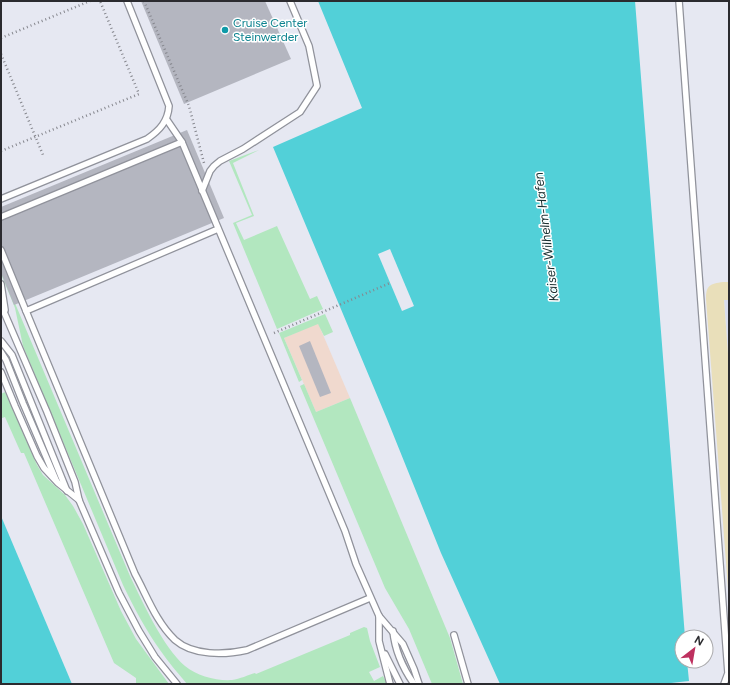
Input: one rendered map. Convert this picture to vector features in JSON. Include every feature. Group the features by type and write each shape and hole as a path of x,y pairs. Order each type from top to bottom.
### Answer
{"lane":[{"path":"1,199 147,139 156,133 167,120 168,106 165,95 127,1"},
{"path":"202,191 210,172 220,161 243,149 300,112 317,86 309,46 290,1"},
{"path":"679,1 728,665 728,673 724,684"},
{"path":"167,120 182,142 345,531 356,564 370,598 379,616 403,644 419,684"},
{"path":"1,217 182,142"},
{"path":"26,311 218,229"},
{"path":"1,250 135,574 156,614 176,641 194,650 216,654 235,653 247,650 370,598"},
{"path":"1,284 6,316"},
{"path":"1,305 73,475 79,500 119,593 138,632 155,657 177,684"},
{"path":"1,341 12,355 67,491"},
{"path":"1,352 6,360 22,403 58,483"},
{"path":"1,372 37,456 44,468 58,483 79,500"},
{"path":"379,616 379,641 390,684"},
{"path":"392,630 395,647 406,673 414,684"},
{"path":"454,635 468,684"},
{"path":"379,641 400,684"}],"path":[{"path":"1,38 90,1"},
{"path":"1,152 139,94 100,1"},
{"path":"144,1 189,106 204,165 210,172"},
{"path":"1,54 43,155"},
{"path":"274,333 390,283"}],"shaded area":[{"path":"724,299 729,300 729,367"},
{"path":"318,323 350,398 316,412 284,338"}],"green space":[{"path":"259,150 233,163 254,216 236,223 244,240 277,226 310,299 317,296 323,309 277,329 233,223 252,215 229,161"},
{"path":"1,270 130,576 154,624 177,658 195,673 213,679 232,680 255,673 256,674 350,635 350,633 364,627 367,628 370,641 380,667 369,672 374,681 383,676 387,684 187,684 166,659 140,619 123,585 23,346 15,308 1,274"},
{"path":"325,314 333,332 324,336 318,324 284,338 302,380 299,382 279,333"},
{"path":"304,384 316,412 350,398 450,638 463,684 432,684 409,629 385,588 300,386"},
{"path":"5,392 37,465 43,475 65,495 73,506 83,524 121,611 136,639 169,684 137,684 136,678 114,663 24,453 21,453 5,417 2,418 1,416 1,394"}],"sand":[{"path":"723,282 729,282 729,300 724,300 729,367 729,602 706,299 707,291 710,286"}],"water":[{"name":"Kaiser-Wilhelm-Hafen","path":"318,1 635,1 684,629 674,629 674,669 688,669 689,681 662,684 500,684 441,553 387,419 273,147 362,108"},
{"path":"1,516 72,684 1,684"}],"pier":[{"path":"390,249 414,306 402,311 378,254"}],"building":[{"name":"Cruise Center Steinwerder","path":"141,1 265,1 291,59 184,104"},
{"path":"187,130 224,218 14,305 1,273 1,207"},
{"path":"310,341 331,393 320,397 299,346"}],"place":[{"name":"Cruise Center Steinwerder","path":"225,30"}]}
